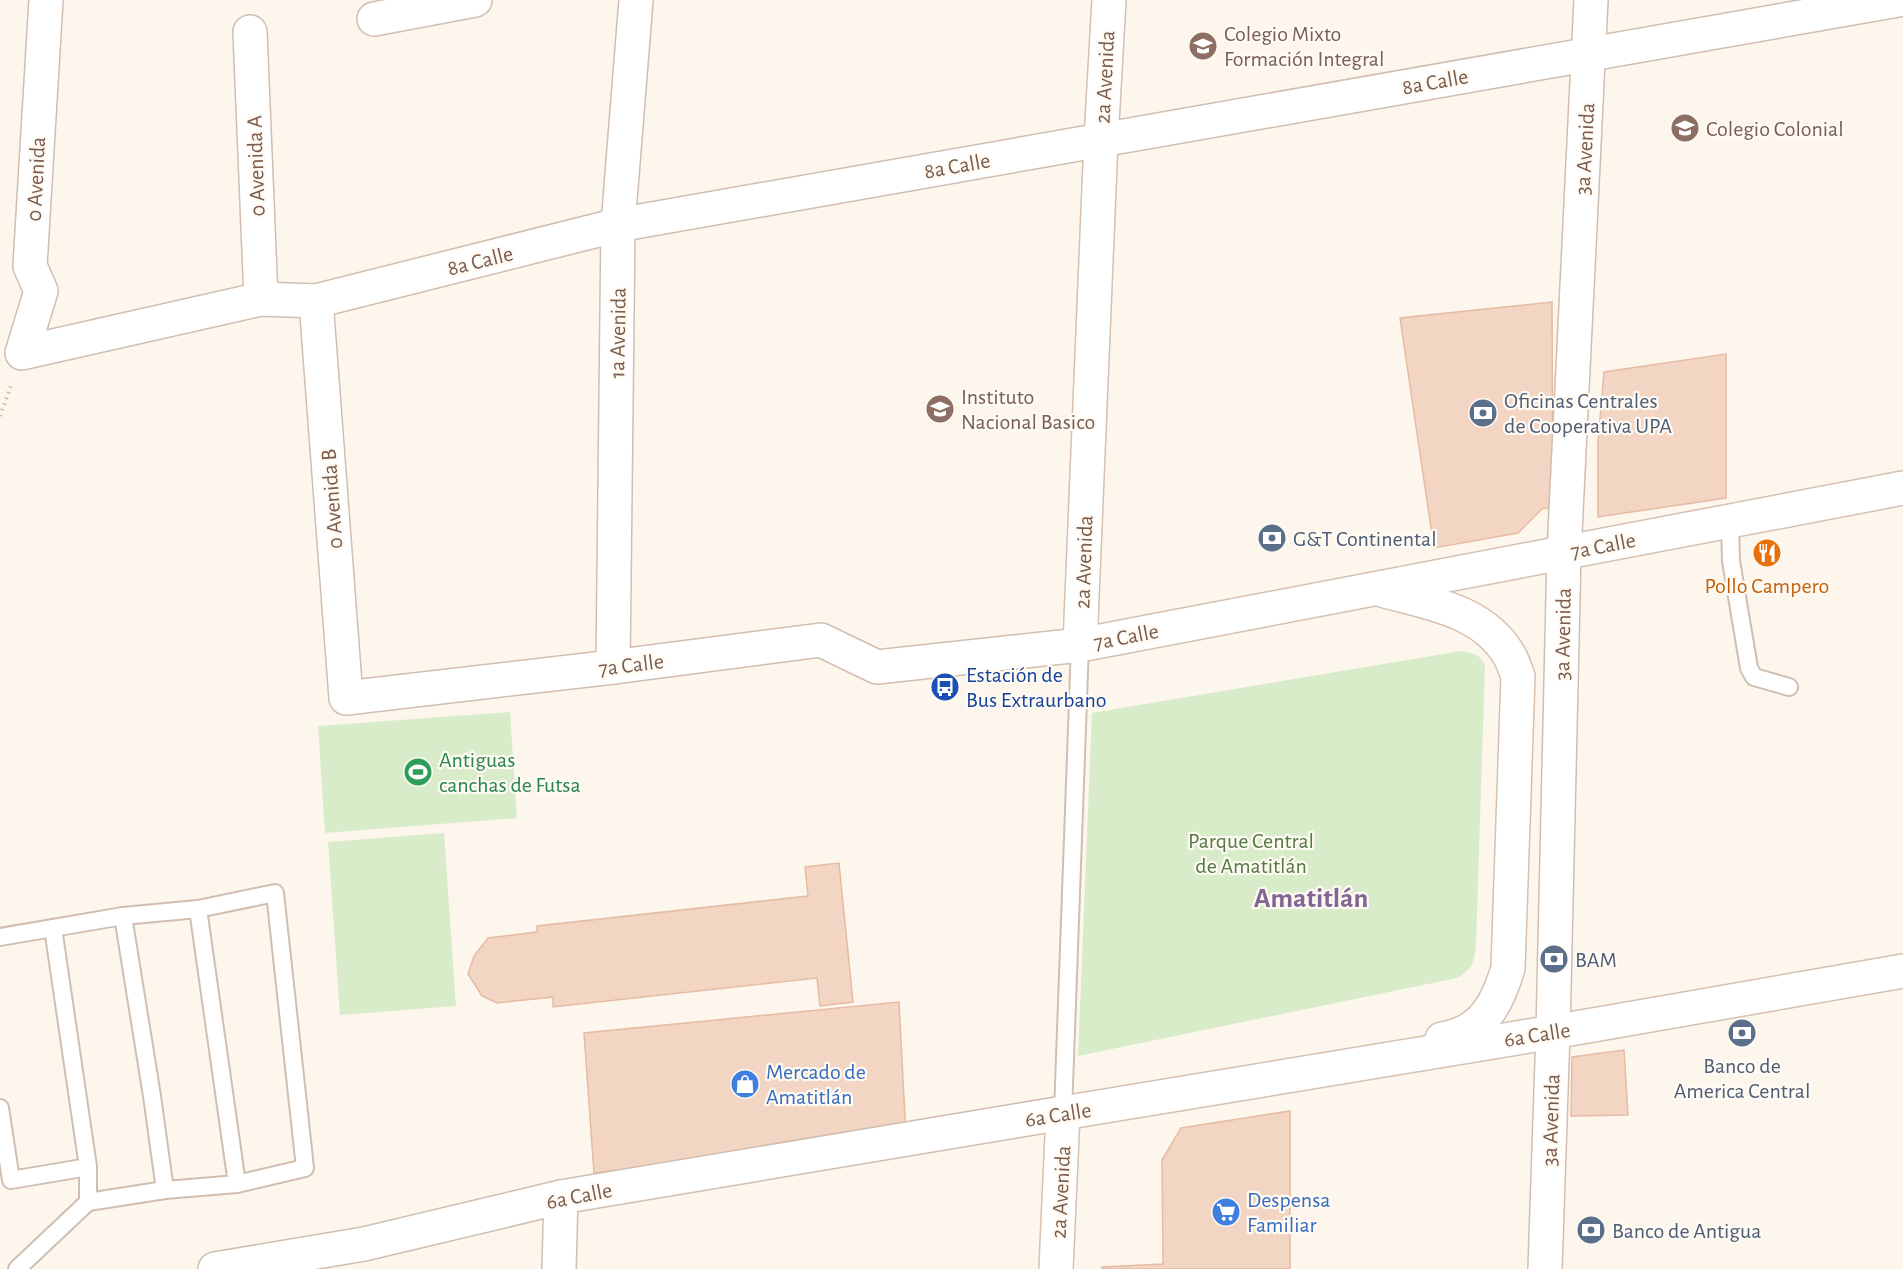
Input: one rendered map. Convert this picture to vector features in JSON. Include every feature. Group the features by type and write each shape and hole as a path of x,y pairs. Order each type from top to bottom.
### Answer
{"street":[{"name":"0 Avenida","path":"22,353 41,291 30,266 46,0"},
{"path":"374,19 475,0"},
{"name":"1a Avenida","path":"613,667 618,225 636,0"},
{"name":"2a Avenida","path":"1080,645 1109,0"},
{"name":"3a Avenida","path":"1545,1269 1564,553 1591,0"},
{"name":"8a Calle","path":"22,353 261,299 316,301 618,225 1898,0"},
{"name":"0 Avenida A","path":"250,32 261,299"},
{"name":"0 Avenida B","path":"316,301 346,698"},
{"name":"7a Calle","path":"346,698 820,640 877,667 1080,645 1903,488"},
{"path":"1378,588 1458,612 1478,622 1495,637 1509,655 1518,676 1508,968 1501,990 1490,1011 1477,1025 1458,1037 1404,1046 1381,1059"},
{"name":"6a Calle","path":"215,1269 364,1244 561,1197 1552,1032 1903,971"},
{"name":"2a Avenida","path":"1056,1269 1063,1113"},
{"path":"559,1269 561,1197"}],"lane":[{"path":"1730,521 1731,561 1749,668 1754,677 1789,687"},
{"name":"2a Avenida","path":"1063,1113 1080,645"},
{"path":"0,937 123,916 198,909 275,893 305,1168 237,1184 165,1190 88,1202 17,1269"},
{"path":"198,909 237,1184"},
{"path":"123,916 165,1190"},
{"path":"53,928 88,1167 88,1202"},
{"path":"0,1108 11,1180 88,1167"}],"green space":[{"name":"Parque Central de Amatitlán","path":"1461,651 1476,655 1485,665 1476,945 1470,968 1457,978 1078,1056 1092,713"},
{"name":"Antiguas canchas de Futsa","path":"510,712 517,818 325,833 318,726"},
{"name":"Antiguas canchas de Futsa","path":"444,833 456,1006 340,1015 328,842"}],"building":[{"name":"Oficinas Centrales de Cooperativa UPA","path":"1552,302 1553,509 1543,508 1518,533 1434,548 1400,318"},
{"path":"1726,354 1726,498 1598,517 1598,442 1604,372"},
{"path":"839,863 853,1002 820,1006 817,978 553,1007 553,997 497,1003 482,996 468,974 474,956 488,938 537,932 537,926 808,896 805,867"},
{"name":"Mercado de Amatitlán","path":"899,1002 906,1136 594,1173 584,1033"},
{"path":"1624,1050 1628,1115 1571,1116 1572,1057"},
{"name":"Despensa Familiar","path":"1290,1111 1290,1269 1102,1269 1102,1267 1163,1264 1162,1160 1181,1128"}],"place":[{"name":"Colegio Mixto Formación Integral","path":"1203,46"},
{"name":"Colegio Colonial","path":"1685,128"},
{"name":"Instituto Nacional Basico","path":"940,409"},
{"name":"Oficinas Centrales de Cooperativa UPA","path":"1483,413"},
{"name":"G&T Continental","path":"1272,538"},
{"name":"Pollo Campero","path":"1767,553"},
{"name":"Estación de Bus Extraurbano","path":"945,687"},
{"name":"Antiguas canchas de Futsa","path":"418,772"},
{"name":"BAM","path":"1554,959"},
{"name":"Banco de America Central","path":"1742,1033"},
{"name":"Mercado de Amatitlán","path":"745,1084"},
{"name":"Despensa Familiar","path":"1226,1212"},
{"name":"Banco de Antigua","path":"1591,1230"}],"district":[{"name":"Amatitlán","path":"1311,897"}]}
